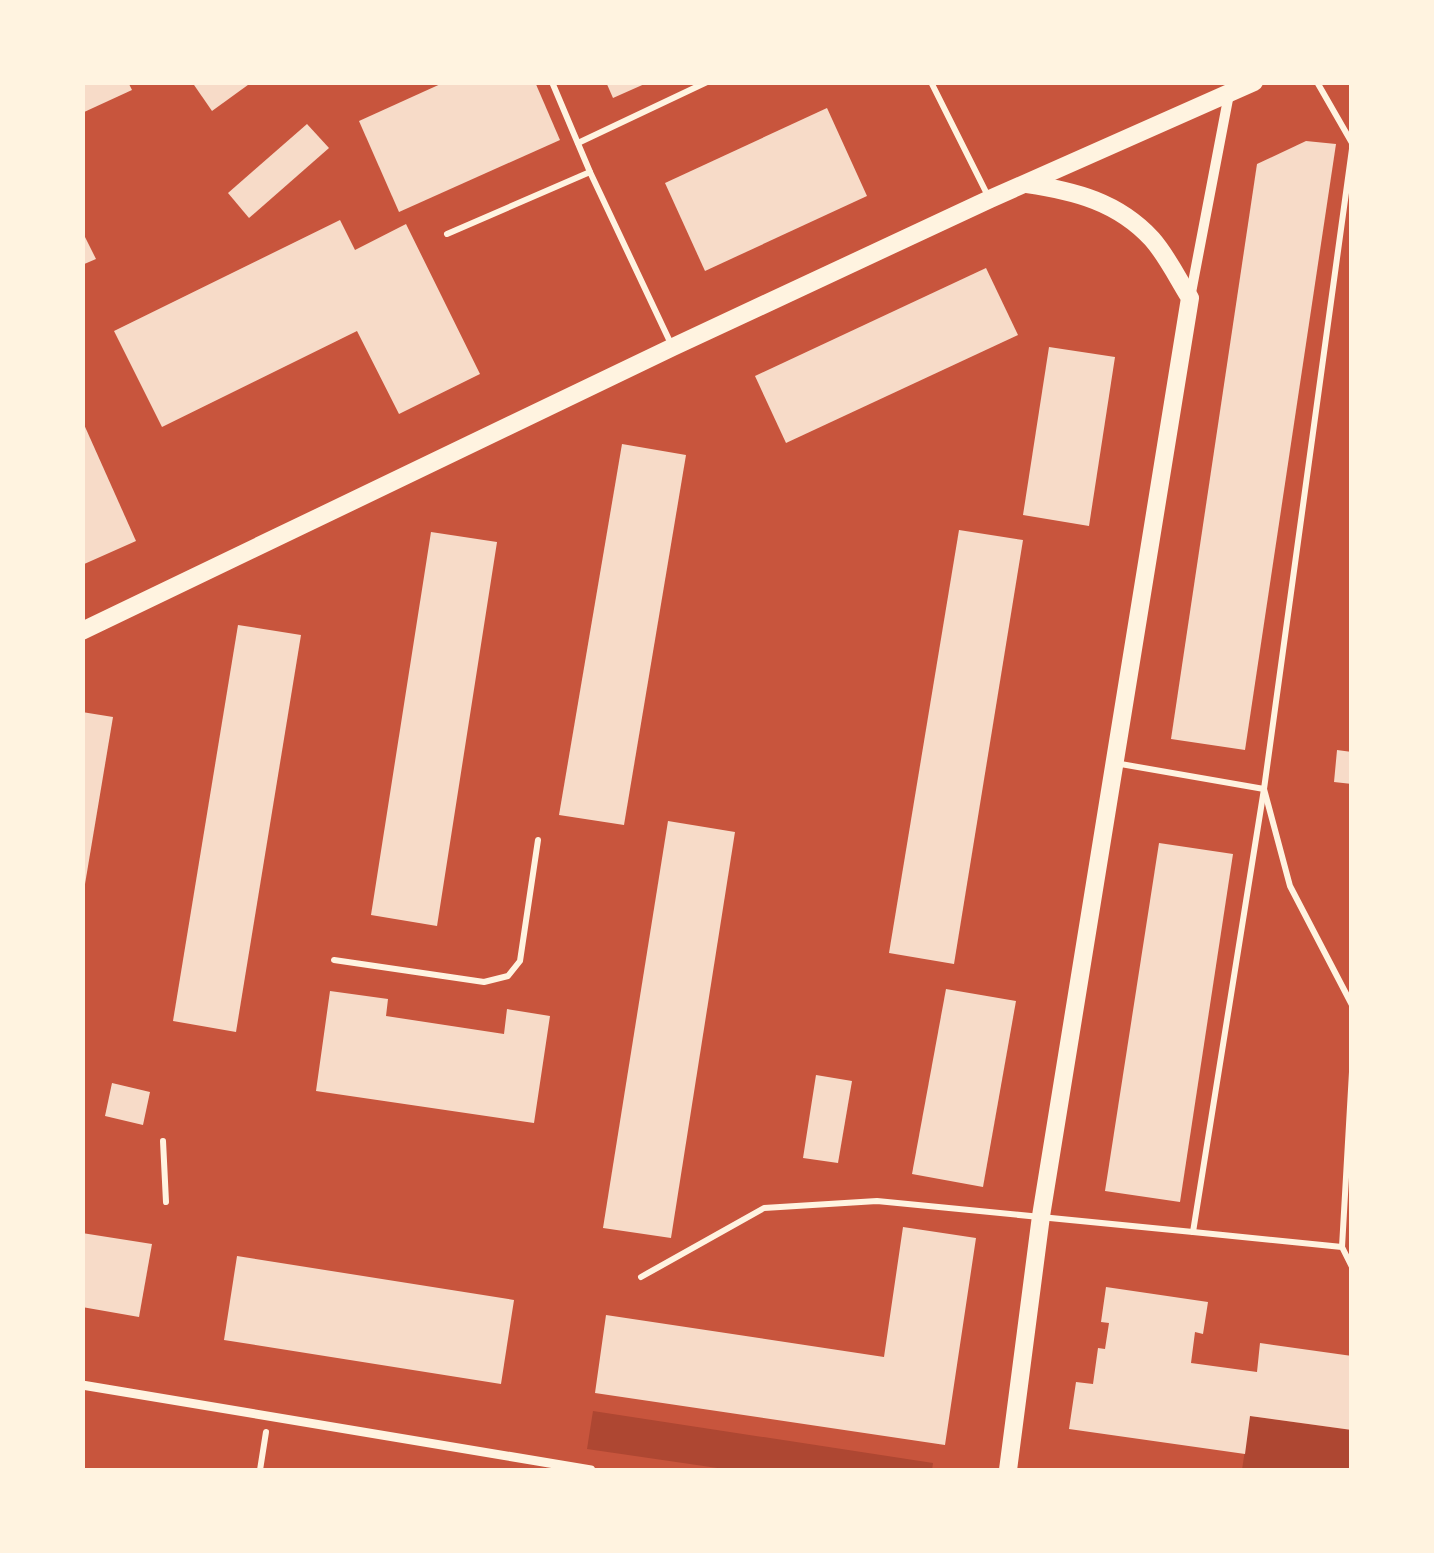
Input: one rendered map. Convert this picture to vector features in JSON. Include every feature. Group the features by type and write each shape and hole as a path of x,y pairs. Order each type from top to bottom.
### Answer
{"street":[{"path":"82,631 673,347 990,199 1254,82"},
{"path":"1008,1470 1041,1216 1190,298 1229,93"},
{"path":"1028,184 1072,191 1114,207 1153,240 1190,298"},
{"path":"82,1385 590,1470"}],"lane":[{"path":"552,82 673,347"},
{"path":"578,143 708,82"},
{"path":"931,82 990,199"},
{"path":"1192,1232 1264,789 1352,146 1317,82"},
{"path":"447,234 590,172"},
{"path":"1114,763 1264,789"},
{"path":"1264,789 1290,886 1352,1005"},
{"path":"334,960 484,982 508,976 520,961 538,840"},
{"path":"1352,1072 1342,1248 1352,1267"},
{"path":"162,1141 166,1202"},
{"path":"641,1277 764,1208 876,1201 1342,1248"}],"path":[{"path":"260,1470 268,1416"}],"shaded area":[{"path":"593,1411 933,1463 932,1470 731,1470 587,1449"},
{"path":"1250,1416 1351,1430 1351,1470 1242,1470"}],"building":[{"path":"82,82 128,82 132,90 82,113"},
{"path":"192,82 252,82 212,111"},
{"path":"445,82 535,82 560,140 399,212 359,121"},
{"path":"606,82 649,82 613,98"},
{"path":"827,108 867,196 705,271 665,183"},
{"path":"307,124 329,148 249,218 228,193"},
{"path":"1306,141 1336,144 1245,750 1171,739 1257,164"},
{"path":"340,220 355,250 406,224 480,374 399,414 357,331 162,427 114,331"},
{"path":"82,231 96,259 82,265"},
{"path":"986,268 1018,335 786,443 755,376"},
{"path":"1049,347 1115,357 1089,526 1023,515"},
{"path":"82,420 136,541 82,565"},
{"path":"622,444 686,455 624,825 559,815"},
{"path":"959,530 1023,540 954,964 889,953"},
{"path":"431,532 497,542 437,926 371,915"},
{"path":"238,625 301,635 236,1032 173,1021"},
{"path":"82,712 113,717 85,884 82,884"},
{"path":"1337,750 1352,752 1352,784 1334,782"},
{"path":"668,821 735,832 671,1238 603,1228"},
{"path":"1159,843 1233,854 1180,1202 1105,1191"},
{"path":"946,989 1016,1001 983,1187 912,1174"},
{"path":"330,991 388,999 386,1016 504,1034 507,1009 550,1016 534,1123 316,1091"},
{"path":"816,1075 852,1081 838,1163 803,1158"},
{"path":"112,1083 150,1092 143,1125 105,1116"},
{"path":"903,1227 976,1238 945,1445 595,1393 606,1315 884,1357"},
{"path":"82,1233 152,1244 139,1317 82,1307"},
{"path":"237,1256 514,1300 501,1384 224,1340"},
{"path":"1106,1287 1208,1302 1203,1334 1195,1332 1191,1363 1257,1372 1260,1343 1352,1356 1352,1430 1250,1416 1245,1454 1069,1429 1076,1382 1093,1384 1098,1348 1105,1349 1109,1323 1101,1322"}]}
